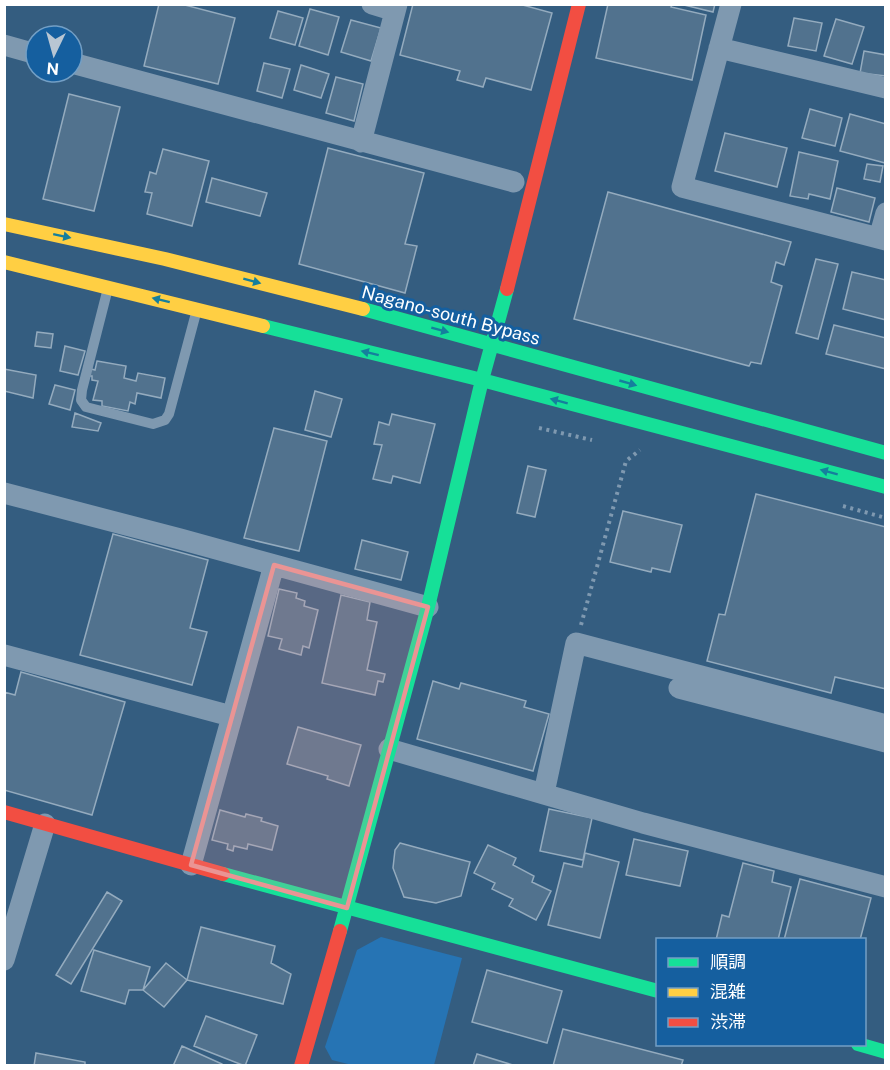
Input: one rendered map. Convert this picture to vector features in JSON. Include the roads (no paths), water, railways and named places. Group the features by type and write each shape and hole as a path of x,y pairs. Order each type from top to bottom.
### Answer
{"main road":[{"path":"304,1065 428,608 482,380 579,4"},
{"name":"Nagano-south Bypass","path":"4,224 188,264 493,344 885,453"},
{"path":"4,262 482,380 885,487"},
{"path":"4,812 347,908 656,991"},
{"path":"865,1046 885,1052"}],"street":[{"path":"361,142 396,8 372,4"},
{"path":"731,4 682,187 882,239 885,213"},
{"path":"4,45 24,51"},
{"path":"719,48 885,88"},
{"path":"84,66 514,182"},
{"path":"4,493 428,608"},
{"path":"191,865 274,565"},
{"path":"544,793 576,643 885,725"},
{"path":"4,655 231,716"},
{"path":"679,688 885,742"},
{"path":"389,749 643,823 885,887"},
{"path":"4,960 45,824"}],"lane":[{"path":"108,287 81,400 86,407 153,424 165,420 169,414 197,309"}]}
